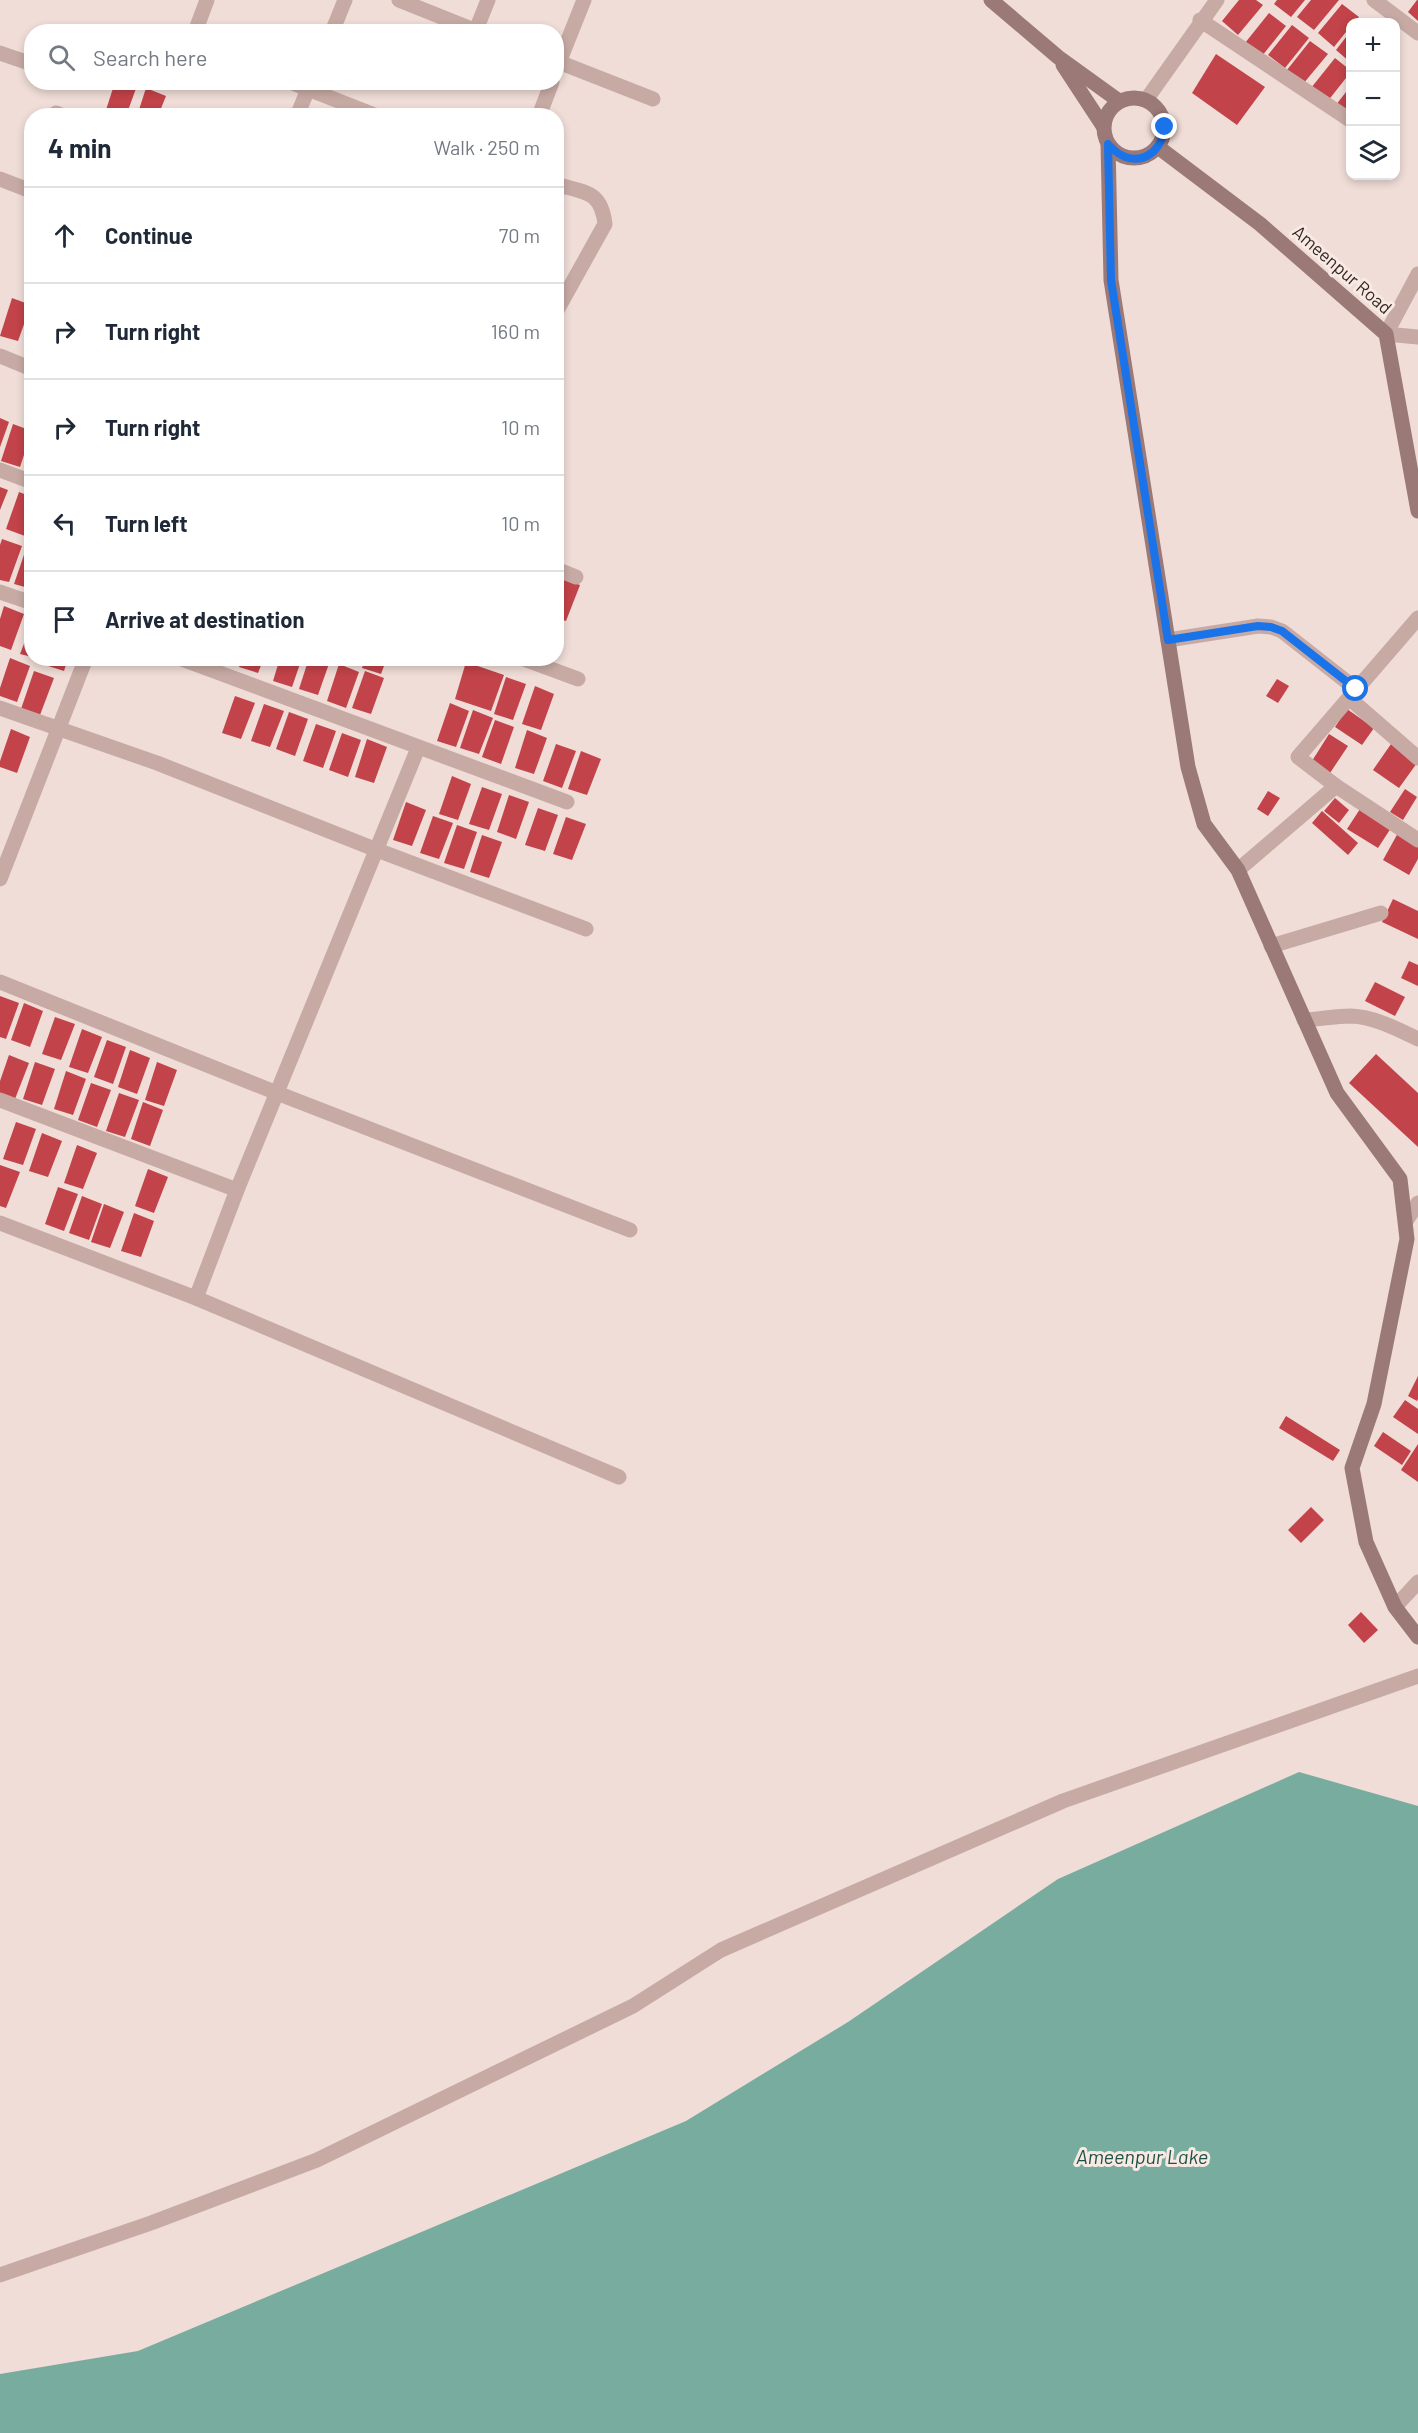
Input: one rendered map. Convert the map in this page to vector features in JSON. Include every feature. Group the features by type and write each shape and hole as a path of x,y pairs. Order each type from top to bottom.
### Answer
{"street":[{"path":"198,24 207,0"},
{"path":"335,24 345,0"},
{"path":"399,0 460,24"},
{"path":"480,24 488,0"},
{"path":"564,50 584,0"},
{"path":"991,0 1058,57 1119,101"},
{"path":"1146,100 1216,0"},
{"path":"1374,0 1418,33"},
{"path":"1200,20 1346,117"},
{"path":"0,53 24,61"},
{"path":"1058,57 1103,126 1108,144 1111,280 1188,768 1204,824 1238,870 1337,1094 1400,1179 1407,1239 1374,1404 1352,1468 1366,1542 1395,1607 1418,1638"},
{"path":"564,67 652,99"},
{"path":"300,108 308,90"},
{"path":"319,90 359,108"},
{"path":"542,108 549,90"},
{"path":"1103,126 1111,108 1119,101 1128,98 1146,100 1157,108 1162,116 1165,127 1163,138 1150,154 1131,159 1122,157 1108,144"},
{"name":"Ameenpur Road","path":"1158,147 1260,224 1386,334 1418,511"},
{"path":"0,180 24,189"},
{"path":"564,187 594,196 603,207 605,224 564,298"},
{"path":"1418,274 1386,334 1418,337"},
{"path":"0,356 24,366"},
{"path":"0,470 24,479"},
{"path":"564,572 576,577"},
{"path":"0,592 24,600"},
{"path":"1418,618 1298,757 1336,786 1418,840"},
{"path":"1168,640 1258,626 1282,631 1353,694 1418,758"},
{"path":"0,879 7,840 58,730 83,666"},
{"path":"200,666 567,802"},
{"path":"543,666 578,679"},
{"path":"0,708 157,763 376,850 586,929"},
{"path":"196,1298 237,1190 418,748"},
{"path":"1238,870 1336,786"},
{"path":"1271,945 1381,913"},
{"path":"0,982 277,1093 630,1230"},
{"path":"1304,1020 1350,1016 1365,1018 1393,1027 1418,1039"},
{"path":"0,1100 237,1190"},
{"path":"1406,1221 1418,1203"},
{"path":"0,1223 196,1298 619,1477"},
{"path":"1395,1607 1418,1582"},
{"path":"0,2275 151,2223 317,2160 633,2006 721,1950 1064,1801 1418,1676"}],"water":[{"name":"Ameenpur Lake","path":"1299,1772 1418,1806 1418,2433 0,2433 0,2374 138,2351 686,2121 848,2022 1058,1879"}],"building":[{"path":"1239,0 1256,0 1263,5 1238,35 1222,21"},
{"path":"1277,0 1305,0 1291,17 1274,4"},
{"path":"1311,0 1339,0 1314,30 1297,17"},
{"path":"1418,0 1418,21 1408,12"},
{"path":"1342,4 1359,17 1346,18 1346,32 1334,47 1318,33"},
{"path":"1269,13 1286,26 1262,56 1245,43"},
{"path":"1292,25 1309,38 1285,68 1268,55"},
{"path":"1346,37 1346,59 1336,50"},
{"path":"1310,41 1328,54 1303,84 1287,70"},
{"path":"1216,54 1265,87 1237,125 1192,93"},
{"path":"1335,58 1346,67 1346,78 1327,102 1311,88"},
{"path":"112,90 135,90 129,108 107,108"},
{"path":"145,90 166,96 161,108 140,108"},
{"path":"1346,92 1346,115 1335,106"},
{"path":"12,298 24,302 24,324 18,341 0,336"},
{"path":"0,418 9,422 0,447"},
{"path":"13,424 24,428 24,455 20,467 1,461"},
{"path":"0,487 8,490 0,510"},
{"path":"19,492 24,494 24,536 6,529"},
{"path":"2,539 22,546 9,582 0,580"},
{"path":"24,555 24,587 14,584"},
{"path":"564,579 580,585 566,621 564,620"},
{"path":"4,606 24,614 11,650 0,646 0,619"},
{"path":"24,644 24,655 20,654"},
{"path":"10,658 24,664 24,666 30,666 17,702 0,696 0,688"},
{"path":"48,666 66,666 64,671"},
{"path":"239,666 261,666 258,673"},
{"path":"278,666 299,666 292,687 273,681"},
{"path":"306,666 328,666 318,695 299,689"},
{"path":"338,666 359,672 346,708 327,701"},
{"path":"363,666 384,666 381,674 362,668"},
{"path":"465,666 478,666 504,675 491,711 455,699"},
{"path":"34,671 54,678 40,715 21,709"},
{"path":"365,671 384,678 371,714 352,708"},
{"path":"506,677 526,684 513,720 494,714"},
{"path":"1277,679 1289,686 1278,703 1266,696"},
{"path":"535,686 554,694 541,730 522,724"},
{"path":"235,696 255,703 241,739 222,733"},
{"path":"450,703 469,711 456,747 437,741"},
{"path":"264,704 284,711 270,747 251,741"},
{"path":"1347,709 1374,728 1362,745 1335,727"},
{"path":"473,710 493,718 479,754 460,748"},
{"path":"289,712 308,719 295,756 276,749"},
{"path":"495,720 514,727 501,764 482,757"},
{"path":"316,724 336,731 323,768 303,761"},
{"path":"11,729 30,737 17,773 0,767"},
{"path":"527,730 547,738 534,774 515,768"},
{"path":"342,733 361,740 348,777 329,770"},
{"path":"1329,734 1348,746 1330,773 1312,761"},
{"path":"367,739 387,747 374,783 355,777"},
{"path":"556,744 576,751 562,788 543,781"},
{"path":"1391,744 1417,763 1399,788 1373,770"},
{"path":"581,751 601,759 587,795 568,789"},
{"path":"452,776 471,784 458,820 439,814"},
{"path":"482,787 502,794 489,830 469,824"},
{"path":"1405,789 1417,797 1403,820 1390,812"},
{"path":"1268,791 1280,798 1268,816 1257,809"},
{"path":"509,795 529,802 516,839 497,832"},
{"path":"1335,798 1349,810 1339,823 1324,811"},
{"path":"406,802 426,810 412,846 393,840"},
{"path":"538,808 558,815 545,851 525,845"},
{"path":"1360,809 1391,828 1378,848 1347,829"},
{"path":"1322,811 1358,843 1348,855 1312,823"},
{"path":"433,816 453,823 439,859 420,853"},
{"path":"566,817 586,824 572,860 553,854"},
{"path":"457,825 477,832 464,869 444,863"},
{"path":"1398,833 1418,844 1418,859 1409,875 1383,860"},
{"path":"482,835 502,842 489,878 470,872"},
{"path":"1393,899 1418,911 1418,939 1382,922"},
{"path":"1409,961 1418,965 1418,986 1401,978"},
{"path":"1375,982 1405,997 1395,1016 1365,1001"},
{"path":"0,996 19,1003 6,1039 0,1037"},
{"path":"24,1003 43,1011 30,1047 11,1040"},
{"path":"55,1017 75,1024 61,1060 42,1054"},
{"path":"82,1029 102,1037 88,1073 69,1067"},
{"path":"107,1040 126,1047 113,1084 94,1077"},
{"path":"130,1050 150,1058 137,1094 118,1087"},
{"path":"1376,1054 1418,1093 1418,1147 1349,1083"},
{"path":"9,1055 29,1063 15,1099 0,1094 0,1081"},
{"path":"35,1062 55,1069 42,1105 23,1099"},
{"path":"157,1062 177,1070 164,1106 145,1100"},
{"path":"66,1071 86,1079 73,1115 54,1109"},
{"path":"91,1083 111,1090 97,1127 78,1120"},
{"path":"119,1093 139,1100 125,1137 106,1131"},
{"path":"143,1102 163,1110 150,1146 131,1139"},
{"path":"16,1122 36,1129 23,1165 3,1159"},
{"path":"42,1133 62,1141 48,1177 29,1171"},
{"path":"77,1145 97,1153 83,1189 64,1183"},
{"path":"0,1165 20,1172 6,1208 0,1206"},
{"path":"148,1169 168,1177 154,1213 135,1206"},
{"path":"58,1187 78,1194 64,1231 45,1224"},
{"path":"82,1196 102,1204 89,1240 69,1233"},
{"path":"104,1204 124,1212 110,1248 91,1242"},
{"path":"134,1213 154,1221 141,1257 121,1251"},
{"path":"1418,1376 1418,1399 1417,1401 1408,1396"},
{"path":"1405,1400 1418,1409 1418,1434 1393,1417"},
{"path":"1286,1416 1340,1450 1333,1461 1279,1428"},
{"path":"1383,1432 1411,1451 1402,1465 1374,1446"},
{"path":"1418,1444 1418,1482 1401,1470"},
{"path":"1311,1507 1324,1520 1301,1543 1288,1530"},
{"path":"1361,1612 1378,1630 1364,1643 1348,1625"}],"route":[{"path":"1165,127 1158,147 1141,158 1122,157 1108,144 1111,280 1168,640 1258,626 1271,627 1282,631 1356,689"}]}
